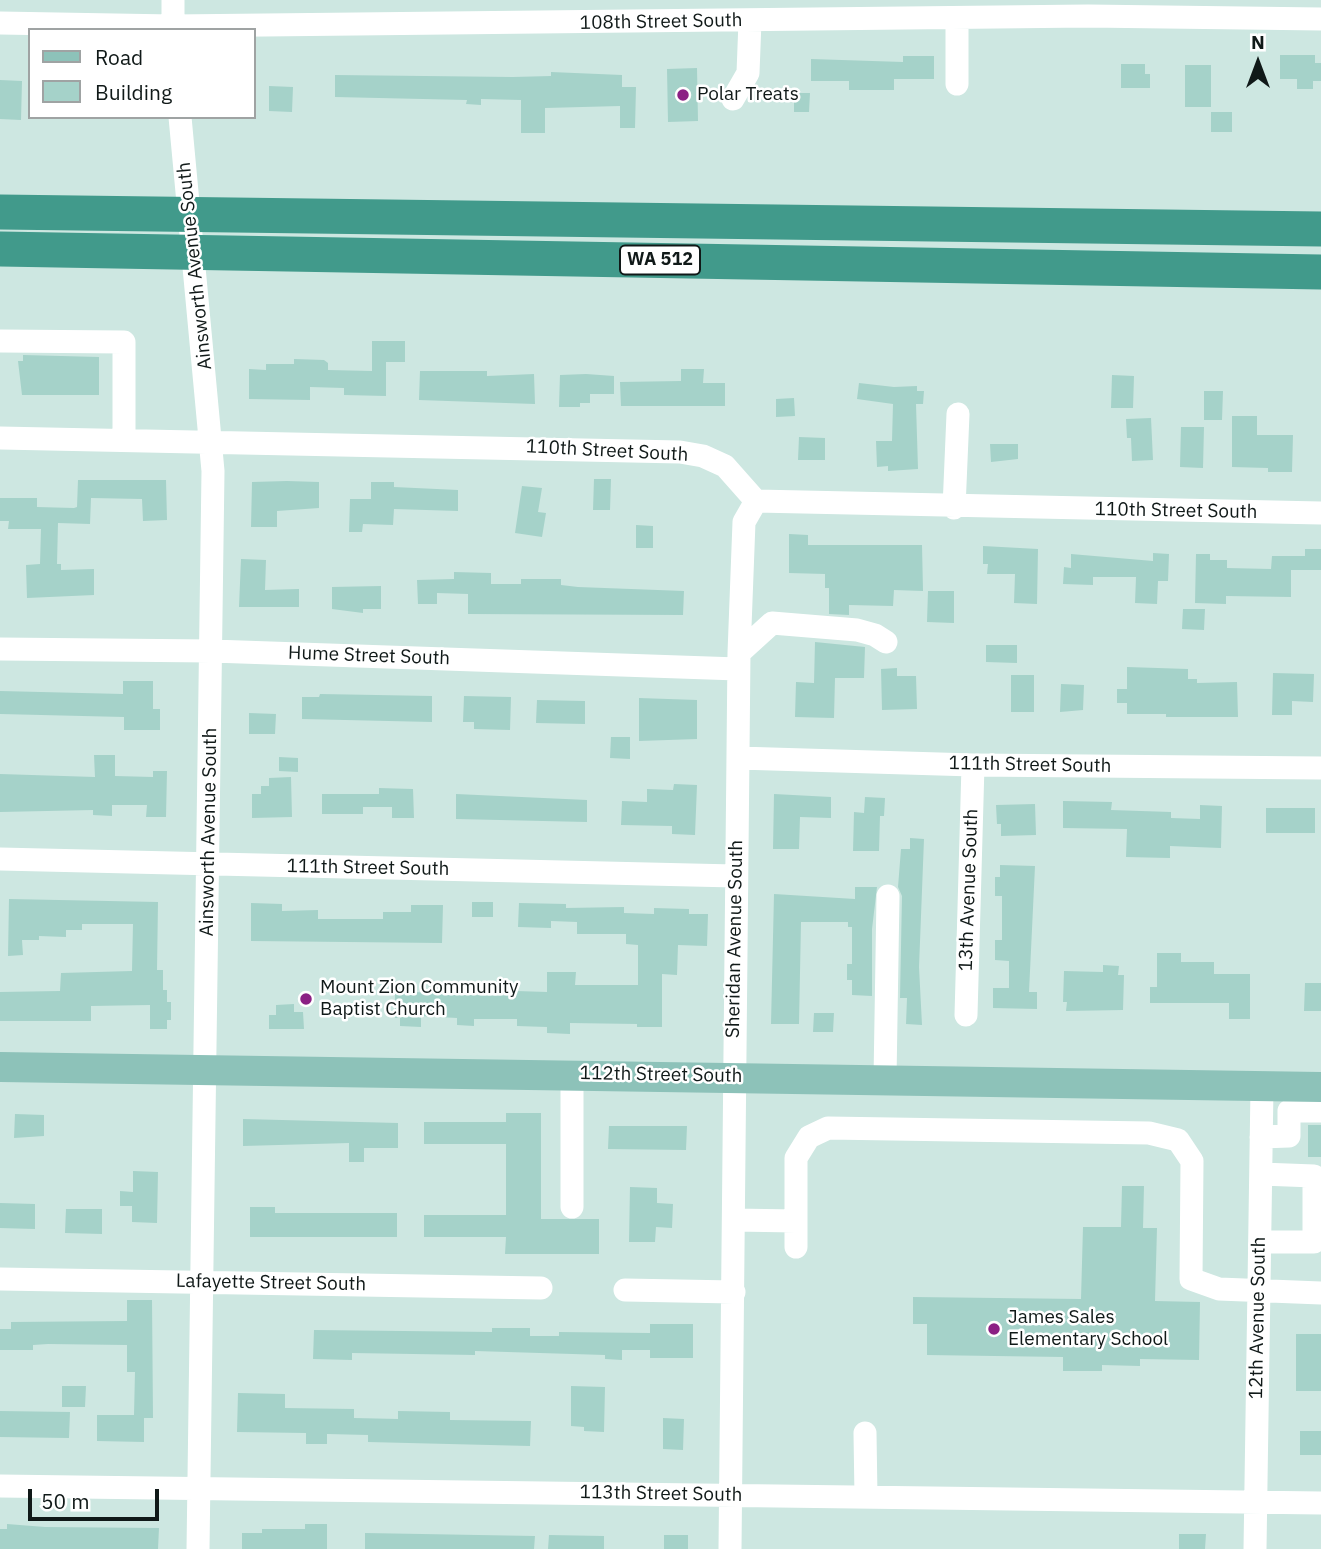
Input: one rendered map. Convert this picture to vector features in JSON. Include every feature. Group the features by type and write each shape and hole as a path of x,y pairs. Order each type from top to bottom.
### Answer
{"highway":[{"name":"WA 512","path":"0,212 1321,229"},
{"name":"WA 512","path":"0,249 1321,272"}],"main road":[{"name":"112th Street South","path":"0,1066 733,1076 1262,1087 1316,1099"}],"street":[{"path":"173,0 173,28"},
{"name":"108th Street South","path":"0,23 173,28 701,11 750,21 957,18 987,9 1088,8 1321,19"},
{"path":"957,18 957,84"},
{"path":"733,99 743,88 748,73 750,21"},
{"name":"Ainsworth Avenue South","path":"180,119 213,440 198,1549"},
{"path":"0,341 124,342 124,439"},
{"path":"954,508 958,414"},
{"name":"110th Street South","path":"0,438 213,440 680,452 703,456 725,466 756,501 954,508 1321,513"},
{"name":"Sheridan Avenue South","path":"730,1549 738,661 744,522 756,501"},
{"path":"740,597 762,609 772,623 857,630 875,635 886,642"},
{"path":"738,661 772,623"},
{"name":"Hume Street South","path":"0,649 738,661"},
{"name":"111th Street South","path":"738,758 973,765 1321,768"},
{"name":"13th Avenue South","path":"966,1016 973,765"},
{"name":"111th Street South","path":"0,859 735,876"},
{"path":"885,1079 888,896"},
{"path":"572,1074 572,1207"},
{"name":"12th Avenue South","path":"1255,1549 1262,1087"},
{"path":"1261,1137 1289,1136 1289,1111 1316,1099"},
{"path":"796,1247 796,1158 809,1137 828,1128 1163,1135 1184,1146 1192,1161 1191,1279 1219,1289 1321,1293"},
{"path":"1259,1241 1314,1241 1314,1176 1261,1174"},
{"path":"733,1220 796,1221"},
{"name":"Lafayette Street South","path":"0,1279 541,1288"},
{"path":"625,1290 734,1292"},
{"path":"865,1433 866,1497"},
{"name":"113th Street South","path":"0,1486 1321,1503"}],"building":[{"path":"1280,55 1315,55 1315,63 1321,63 1321,81 1313,81 1313,89 1297,89 1297,79 1280,79"},
{"path":"903,56 934,56 934,79 894,79 894,90 849,90 849,81 811,81 811,59 903,62"},
{"path":"1121,64 1145,64 1145,74 1150,74 1150,88 1121,88"},
{"path":"1185,65 1211,65 1211,107 1185,107"},
{"name":"Polar Treats","path":"697,68 698,121 668,122 667,69"},
{"path":"551,72 622,75 622,87 636,87 635,128 620,128 620,106 545,108 545,133 521,133 521,100 481,99 481,105 466,104 467,100 335,97 335,75 513,77 551,76"},
{"path":"0,80 22,81 21,120 0,119"},
{"path":"269,86 293,87 292,112 269,111"},
{"path":"794,93 810,93 809,112 794,112"},
{"path":"1211,112 1232,112 1232,132 1211,132"},
{"path":"372,341 405,341 405,362 386,362 386,396 344,395 344,388 310,387 310,400 249,399 249,369 266,370 266,364 294,364 294,359 324,360 328,363 328,370 372,371"},
{"path":"23,355 99,357 99,395 22,395 18,361 23,361"},
{"path":"681,369 704,369 703,383 725,383 725,406 621,406 620,382 681,381"},
{"path":"420,371 487,371 487,376 534,374 535,404 419,400"},
{"path":"560,375 614,376 614,394 590,394 590,403 580,403 580,407 559,407"},
{"path":"1112,375 1134,376 1133,408 1111,408"},
{"path":"859,383 894,387 917,386 917,391 924,391 923,404 916,404 918,469 888,471 888,466 877,467 876,441 892,441 893,404 857,399"},
{"path":"1204,391 1223,391 1222,420 1204,420"},
{"path":"794,398 795,416 776,417 776,399"},
{"path":"1232,416 1257,416 1257,435 1293,435 1292,472 1232,467"},
{"path":"1151,418 1153,460 1132,461 1131,438 1127,438 1126,419"},
{"path":"1181,427 1204,427 1203,468 1180,467"},
{"path":"799,437 825,438 825,460 798,460"},
{"path":"990,444 1018,444 1018,459 991,462"},
{"path":"594,479 611,479 610,510 593,510"},
{"path":"78,480 166,480 167,520 143,521 142,499 91,498 90,524 58,523 57,564 61,564 61,570 94,569 94,595 27,598 26,565 40,564 41,529 8,529 9,521 0,521 0,498 37,498 37,507 74,508 77,507"},
{"path":"252,482 319,482 319,508 277,511 277,527 251,527"},
{"path":"371,482 394,482 394,487 458,490 458,511 394,509 393,525 363,524 362,532 349,532 350,499 371,499"},
{"path":"522,486 542,488 538,512 546,513 542,537 515,533"},
{"path":"636,525 653,526 653,548 636,548"},
{"path":"789,534 808,535 808,545 922,545 923,591 894,590 893,606 849,605 849,615 829,614 829,588 825,588 825,574 789,573"},
{"path":"983,546 1038,549 1037,604 1014,603 1015,574 987,574 988,564 983,564"},
{"path":"1305,549 1321,549 1321,570 1291,570 1291,597 1226,596 1226,604 1195,603 1196,554 1210,554 1210,560 1227,560 1227,568 1271,569 1272,556 1305,556"},
{"path":"1153,553 1169,554 1168,581 1158,581 1157,604 1135,603 1136,577 1093,577 1093,585 1063,584 1064,567 1071,568 1071,554 1153,561"},
{"path":"241,559 266,560 265,590 299,589 299,607 239,607"},
{"path":"454,572 491,573 491,584 521,584 521,579 561,579 561,585 578,587 684,591 683,615 468,614 468,594 437,593 437,604 418,604 417,580 454,579"},
{"path":"381,586 381,609 363,609 363,613 332,609 332,587"},
{"path":"928,591 954,591 954,623 927,622"},
{"path":"1183,609 1205,609 1204,630 1182,629"},
{"path":"815,642 865,647 864,678 835,678 834,718 795,717 796,682 814,683"},
{"path":"986,645 1017,645 1017,663 986,662"},
{"path":"1127,667 1188,669 1188,679 1197,679 1197,683 1237,682 1238,717 1127,714 1127,703 1117,703 1117,689 1127,689"},
{"path":"897,668 897,676 916,676 917,709 882,710 881,669"},
{"path":"1273,673 1314,674 1313,702 1292,701 1292,715 1272,715"},
{"path":"1011,675 1034,675 1034,712 1011,712"},
{"path":"123,681 153,681 153,709 160,709 160,730 124,730 124,717 0,714 0,691 123,694"},
{"path":"1061,684 1084,685 1083,710 1060,712"},
{"path":"320,694 432,696 432,722 302,719 302,697 319,697"},
{"path":"464,696 511,697 510,730 474,729 474,722 463,722"},
{"path":"639,698 697,700 697,739 639,741"},
{"path":"537,700 585,701 585,724 536,723"},
{"path":"249,713 276,714 275,734 249,734"},
{"path":"611,737 630,737 630,759 610,758"},
{"path":"94,755 115,755 115,776 153,777 153,771 167,771 166,817 146,817 147,805 112,805 112,816 93,815 93,810 0,812 0,774 95,777"},
{"path":"279,757 298,758 298,772 279,771"},
{"path":"291,777 292,817 252,818 252,794 261,794 261,786 269,786 269,778"},
{"path":"674,784 697,785 695,835 672,834 672,826 621,825 622,801 647,802 647,789 673,790"},
{"path":"379,788 413,789 414,818 392,818 392,807 363,807 363,814 322,814 322,794 379,794"},
{"path":"456,794 587,800 587,822 456,819"},
{"path":"774,794 831,797 831,818 800,817 799,849 773,849"},
{"path":"865,797 885,798 884,816 880,816 879,851 853,851 854,812 864,813"},
{"path":"1063,801 1112,802 1111,810 1171,812 1171,818 1200,819 1200,805 1222,806 1221,848 1170,846 1170,858 1126,857 1127,829 1063,828"},
{"path":"1035,804 1036,835 1001,836 996,805"},
{"path":"1266,808 1315,808 1315,833 1266,833"},
{"path":"910,838 924,839 919,967 922,1025 906,1024 907,998 900,998 902,896 898,887 901,849 910,849"},
{"path":"1000,865 1035,866 1029,992 1037,992 1037,1009 993,1008 993,988 1009,988 1009,961 995,960 995,940 1002,940 1002,896 995,896 995,877 1000,877"},
{"path":"855,887 877,887 872,929 872,996 852,995 852,980 847,980 847,964 852,964 852,927 848,927 848,922 801,922 799,1024 771,1024 774,894 855,899"},
{"path":"9,899 158,902 157,970 163,970 163,990 167,990 167,1002 171,1002 171,1020 167,1020 167,1029 150,1029 150,1005 91,1006 91,1021 0,1021 0,992 60,991 61,973 132,971 133,924 82,924 82,930 66,930 66,937 39,936 39,940 22,940 23,955 8,956"},
{"path":"472,902 493,902 493,917 472,917"},
{"path":"251,903 282,904 282,911 318,910 318,919 383,919 383,912 411,912 411,905 443,905 442,943 251,941"},
{"path":"519,903 566,904 566,908 624,907 624,913 654,914 654,908 689,909 689,914 708,914 707,946 678,945 677,975 662,974 662,1027 570,1023 570,1034 547,1033 547,1027 517,1026 517,1019 474,1019 474,1026 457,1025 457,1018 421,1016 421,1027 400,1026 400,1018 395,1018 395,991 494,996 513,995 516,991 547,992 547,972 576,972 575,985 638,985 638,945 626,944 626,934 577,934 577,922 551,921 551,928 518,927"},
{"path":"1157,953 1181,953 1181,962 1214,962 1214,974 1250,974 1250,1019 1229,1019 1229,1003 1150,1003 1150,987 1157,987"},
{"path":"1103,965 1119,966 1118,975 1124,975 1123,1010 1066,1011 1067,1002 1063,1002 1064,971 1103,972"},
{"path":"1305,983 1321,983 1321,1011 1304,1011"},
{"path":"294,1004 294,1012 303,1012 304,1029 269,1029 269,1015 276,1015 276,1005"},
{"path":"814,1013 834,1013 833,1032 813,1032"},
{"path":"506,1113 541,1113 541,1219 599,1219 599,1254 505,1254 506,1237 424,1237 424,1215 506,1215 506,1144 424,1144 424,1122 506,1122"},
{"path":"15,1114 44,1115 44,1136 14,1138"},
{"path":"243,1119 398,1123 398,1148 364,1148 364,1162 349,1162 349,1143 243,1146"},
{"path":"1308,1125 1321,1125 1321,1157 1308,1157"},
{"path":"609,1126 687,1126 686,1150 608,1149"},
{"path":"133,1171 158,1172 157,1223 132,1222 132,1206 120,1206 120,1191 133,1192"},
{"path":"1122,1186 1144,1186 1143,1228 1157,1228 1155,1301 1200,1302 1199,1360 1140,1359 1140,1366 1102,1365 1102,1371 1063,1371 1063,1357 927,1355 927,1324 913,1324 913,1297 1081,1299 1083,1227 1121,1227"},
{"path":"630,1187 657,1188 657,1203 673,1204 672,1228 656,1227 655,1242 629,1242"},
{"path":"0,1203 35,1204 35,1229 0,1228"},
{"path":"250,1207 275,1207 275,1213 397,1213 397,1237 250,1237"},
{"path":"66,1209 102,1209 102,1234 65,1233"},
{"path":"127,1300 152,1300 153,1418 144,1418 144,1442 97,1441 97,1415 134,1415 135,1372 127,1372 127,1345 48,1344 33,1345 33,1350 0,1350 0,1329 11,1329 11,1322 127,1321"},
{"path":"650,1324 693,1324 693,1358 650,1358 650,1350 622,1350 622,1360 605,1359 605,1355 475,1351 475,1355 352,1353 352,1360 313,1359 314,1330 492,1332 492,1328 530,1328 530,1336 559,1336 559,1332 650,1333"},
{"path":"1296,1334 1321,1334 1321,1391 1296,1391"},
{"path":"62,1386 86,1386 85,1407 62,1407"},
{"path":"571,1386 605,1387 604,1432 584,1431 584,1427 571,1426"},
{"path":"238,1393 285,1394 285,1408 354,1409 354,1418 398,1419 398,1411 450,1412 450,1420 531,1421 530,1446 368,1442 368,1435 327,1434 327,1444 306,1444 306,1433 237,1432"},
{"path":"0,1411 70,1412 69,1438 0,1437"},
{"path":"663,1418 684,1419 683,1450 663,1449"},
{"path":"1300,1431 1321,1431 1321,1455 1300,1455"},
{"path":"7,1524 159,1528 158,1549 0,1549 0,1529 7,1529"},
{"path":"305,1524 327,1524 327,1549 242,1549 242,1533 262,1533 262,1529 305,1529"},
{"path":"365,1533 535,1536 534,1549 365,1549"},
{"path":"1179,1534 1206,1534 1205,1549 1179,1549"},
{"path":"549,1535 604,1536 604,1549 548,1549"},
{"path":"664,1535 688,1535 688,1549 664,1549"}],"place":[{"name":"Polar Treats","path":"683,95"},
{"name":"Mount Zion Community Baptist Church","path":"306,999"},
{"name":"James Sales Elementary School","path":"994,1329"}]}
